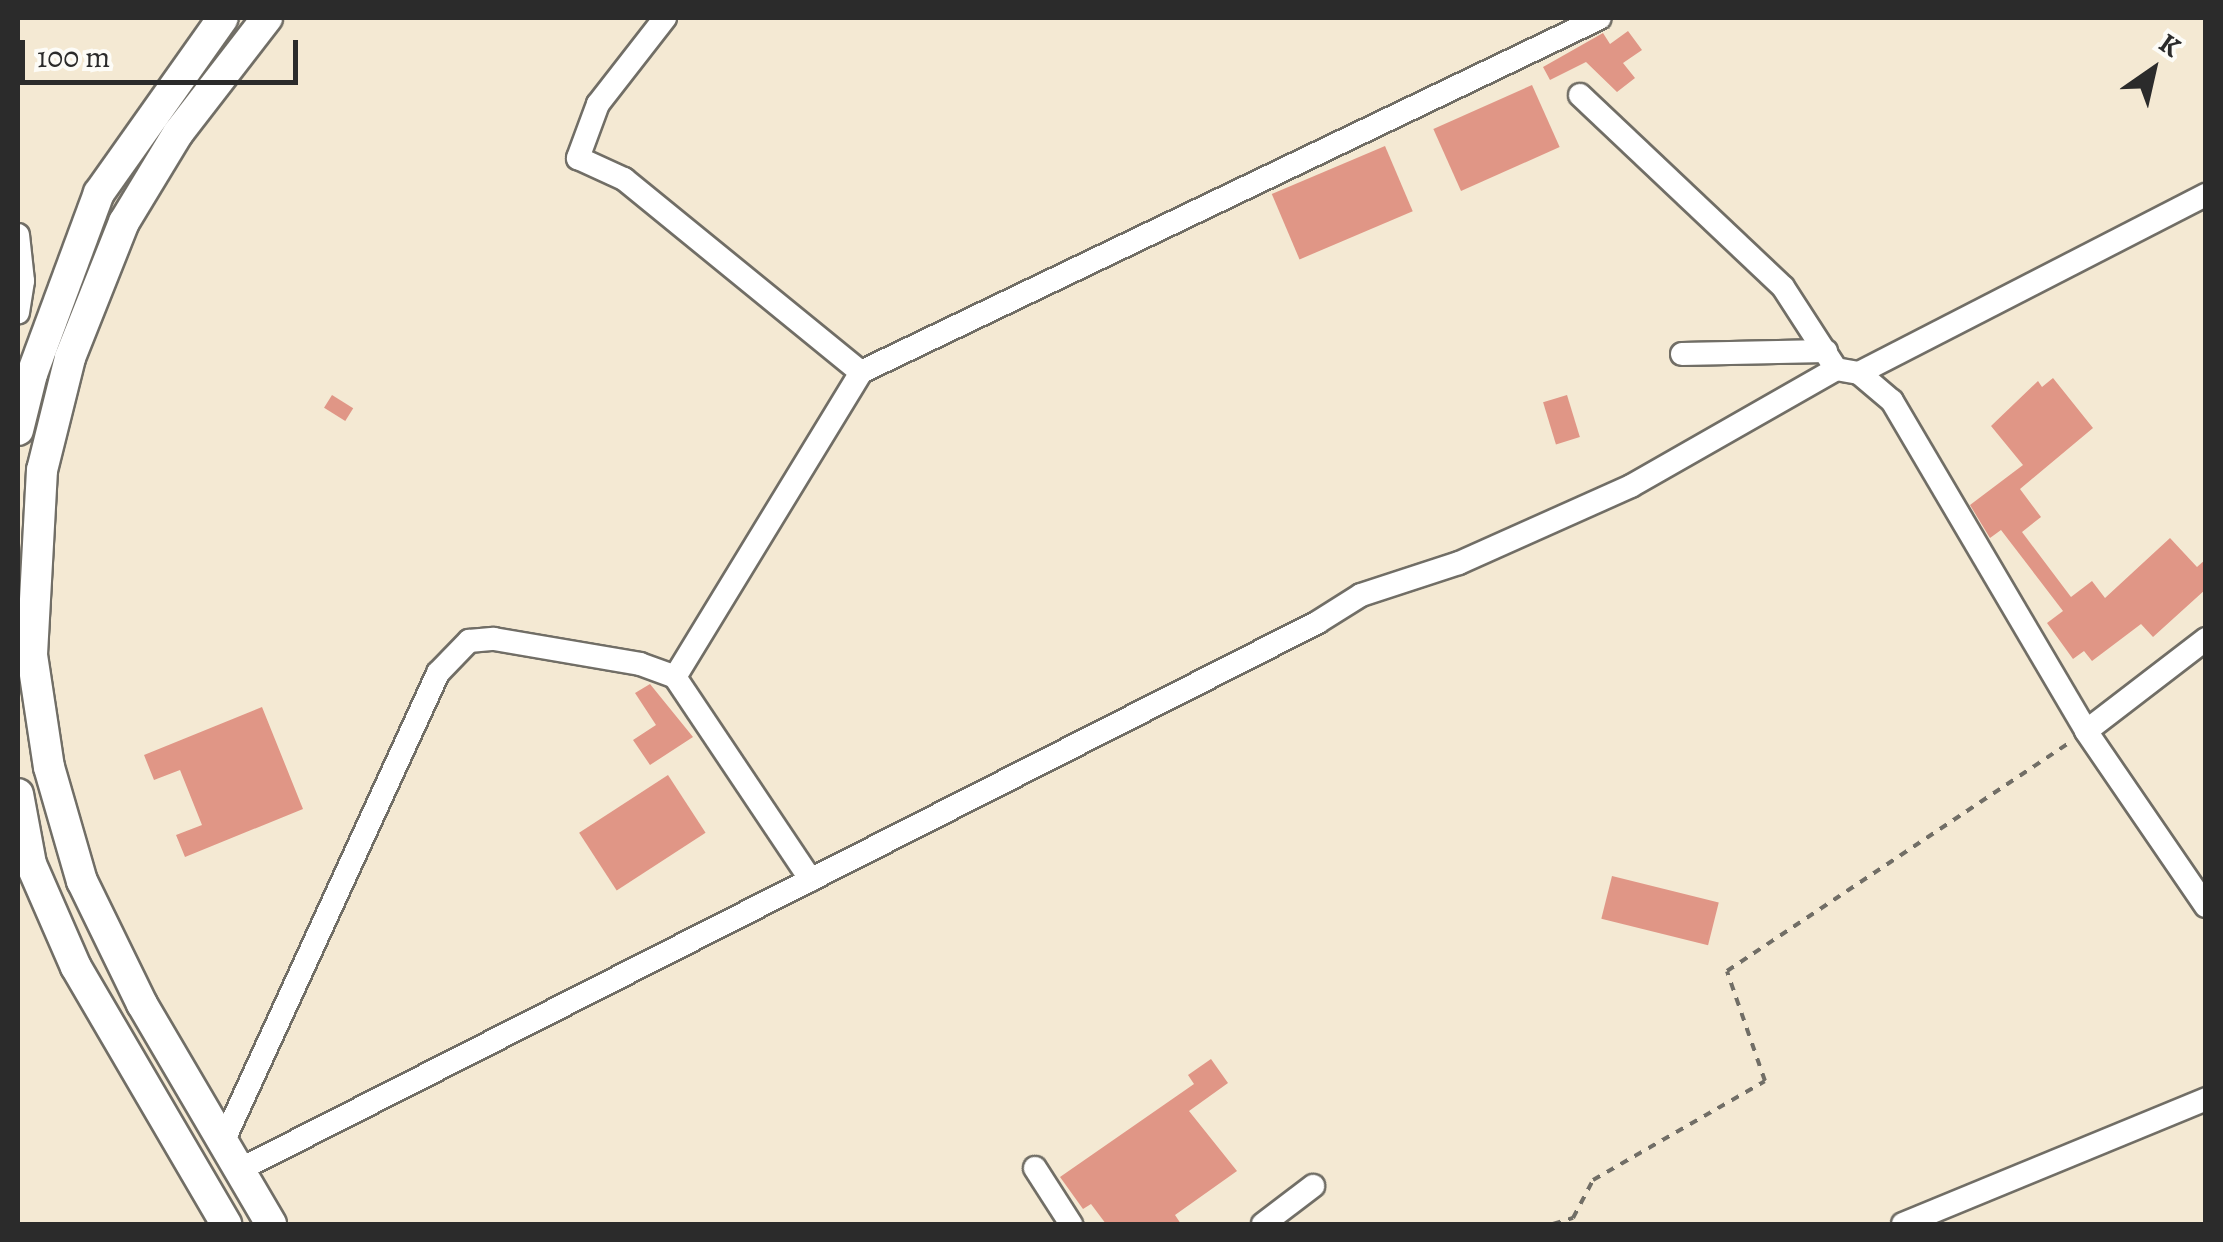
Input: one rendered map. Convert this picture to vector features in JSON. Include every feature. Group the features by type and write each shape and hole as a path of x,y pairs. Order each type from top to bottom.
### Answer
{"main road":[{"path":"18,430 99,194 223,18"},
{"path":"268,18 178,133 124,222 70,358 42,470 32,655 49,768 82,881 142,1004 271,1224"},
{"path":"18,794 23,854 76,967 226,1224"}],"street":[{"path":"665,18 598,104 578,158 624,179 861,372"},
{"path":"674,677 861,372 1600,18"},
{"path":"1580,96 1783,287 1840,364 1892,401 2086,731 2206,906"},
{"path":"240,1170 1361,594 1459,563 1631,486 1840,364 2206,194"},
{"path":"18,235 23,281 18,312"},
{"path":"1682,354 1840,364"},
{"path":"223,1142 452,652 494,639 640,664 674,677 810,880"},
{"path":"2086,731 2206,639"},
{"path":"1903,1224 2206,1099"},
{"path":"1035,1168 1070,1224"},
{"path":"1264,1224 1313,1186"}],"path":[{"path":"1553,1224 1573,1218 1593,1180 1765,1081 1727,971 2086,731"}],"building":[{"path":"1628,31 1642,50 1623,63 1635,78 1617,92 1586,62 1550,80 1543,67 1603,33 1610,44"},
{"path":"1532,85 1560,147 1461,191 1433,129"},
{"path":"1385,146 1413,211 1300,259 1272,194"},
{"path":"2053,378 2093,428 2020,489 2041,517 2022,532 2071,597 2092,581 2105,598 2170,538 2197,567 2206,559 2206,589 2153,637 2141,624 2092,661 2084,651 2073,659 2047,623 2063,611 2001,530 1990,538 1970,505 2023,465 1991,426 2038,381 2042,387"},
{"path":"332,395 353,408 345,421 324,408"},
{"path":"1567,395 1580,437 1556,444 1543,402"},
{"path":"650,684 693,737 650,765 633,740 656,725 635,693"},
{"path":"262,707 303,809 185,857 176,835 202,825 180,770 154,780 144,755"},
{"path":"668,775 706,833 617,891 579,833"},
{"path":"1612,876 1719,903 1708,945 1601,919"},
{"path":"1211,1059 1228,1083 1189,1111 1237,1171 1175,1215 1181,1224 1106,1224 1091,1204 1083,1209 1060,1177 1194,1084 1188,1075"}]}
